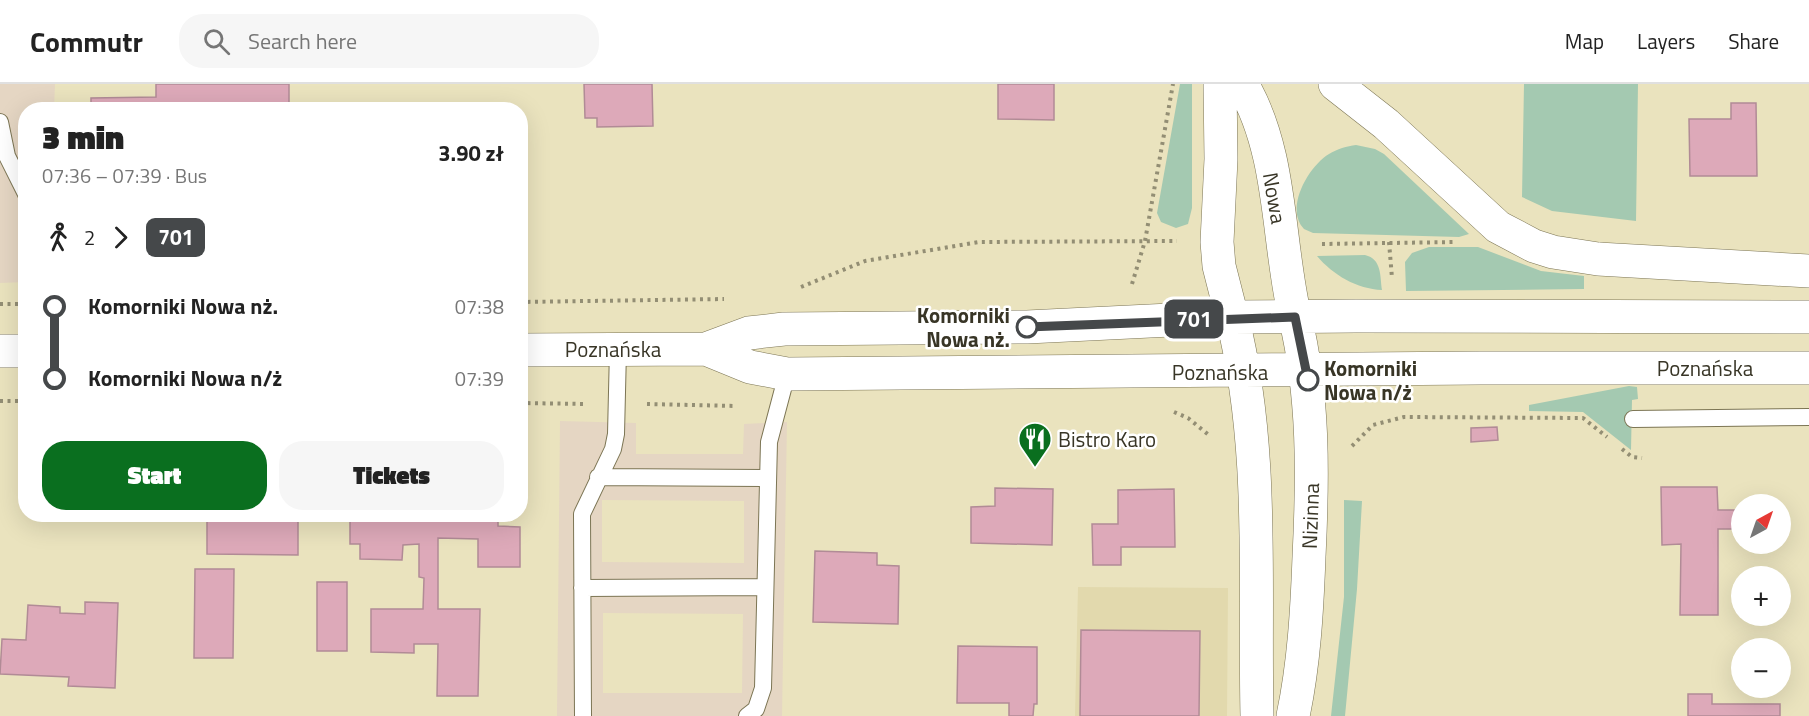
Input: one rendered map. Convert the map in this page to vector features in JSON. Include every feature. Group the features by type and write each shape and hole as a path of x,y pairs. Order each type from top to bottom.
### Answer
{"main road":[{"path":"1220,84 1221,159 1217,242 1219,266 1245,372 1255,470 1257,716"},
{"name":"Nowa","path":"1242,84 1260,124 1270,168 1295,317"},
{"path":"1335,84 1386,124 1498,227 1517,239 1553,252 1576,257 1809,271"},
{"name":"Poznańska","path":"528,350 706,349 749,333 784,328 1027,327 1232,317 1573,318 1640,315 1809,317"},
{"name":"Nizinna","path":"1293,716 1306,626 1312,498 1307,371 1295,317"},
{"name":"Poznańska","path":"706,349 750,367 787,374 1245,372 1480,368 1809,368"},
{"path":"0,351 18,351"}],"lane":[{"path":"0,122 7,156 18,178"},
{"path":"583,716 582,513 613,449 618,404 618,350"},
{"path":"747,716 756,709 763,688 766,478 769,442 776,406 787,374"},
{"path":"1633,419 1809,417"},
{"path":"598,477 766,478"},
{"path":"582,588 765,587"}],"path":[{"path":"1132,291 1132,279 1145,241 1173,84"},
{"path":"1320,244 1517,239"},
{"path":"795,290 865,261 979,242 1188,242"},
{"path":"1389,242 1392,283"},
{"path":"528,302 729,299"},
{"path":"0,304 18,304"},
{"path":"0,401 18,401"},
{"path":"528,404 776,406"},
{"path":"1165,409 1188,418 1205,430 1217,444"},
{"path":"1394,412 1394,419"},
{"path":"1347,454 1359,436 1372,425 1394,419 1583,418 1632,457 1642,458"}],"shaded area":[{"path":"0,84 55,84 54,102 18,102 18,282 0,283"},
{"path":"560,421 636,423 636,454 743,454 744,424 787,422 782,716 557,716","holes":["602,500 744,501 744,563 602,562","603,613 743,614 742,693 603,693"]},
{"path":"1078,587 1228,588 1227,716 1075,716"}],"green space":[{"path":"1180,84 1192,84 1192,208 1188,224 1176,228 1161,222 1157,213"},
{"path":"1524,84 1638,84 1636,221 1552,211 1522,197"},
{"path":"1356,145 1375,149 1384,154 1469,234 1459,237 1313,233 1304,229 1297,210 1298,199 1307,177 1329,154"},
{"path":"1429,247 1478,247 1541,271 1584,276 1584,289 1406,291 1405,262 1412,253"},
{"path":"1365,255 1375,260 1377,264 1382,290 1364,287 1346,280 1317,256"},
{"path":"1629,386 1637,387 1638,399 1632,400 1631,450 1583,412 1529,411 1529,405"},
{"path":"1344,500 1362,501 1357,589 1345,716 1331,716 1344,597"}],"building":[{"path":"156,84 289,84 289,102 91,102 91,98 156,97"},
{"path":"584,84 652,84 653,126 597,127 597,118 585,118"},
{"path":"998,84 1054,84 1054,120 998,119"},
{"path":"1731,103 1756,103 1757,176 1690,176 1689,119 1731,119"},
{"path":"1497,427 1498,440 1471,442 1471,428"},
{"path":"1661,487 1717,487 1718,510 1731,510 1731,529 1718,529 1718,615 1680,615 1681,544 1662,545"},
{"path":"995,488 1053,489 1052,545 971,543 971,507 995,506"},
{"path":"1174,489 1175,547 1121,547 1121,565 1093,565 1092,524 1118,524 1118,490"},
{"path":"207,522 298,522 298,555 207,554"},
{"path":"350,522 498,522 498,526 520,527 520,567 478,567 478,539 438,538 438,609 480,609 478,696 437,696 438,644 414,644 414,653 371,652 371,609 423,609 424,578 419,577 419,544 403,545 402,560 360,559 360,544 350,544"},
{"path":"815,551 877,553 877,565 899,566 898,624 813,622"},
{"path":"195,569 234,569 233,658 194,658"},
{"path":"317,582 347,582 347,651 317,651"},
{"path":"85,602 118,603 115,688 68,686 69,677 0,674 2,639 26,640 28,605 60,607 60,613 85,614"},
{"path":"1081,630 1200,631 1199,716 1080,716"},
{"path":"958,646 1037,647 1037,704 1034,704 1033,716 1009,716 1009,703 957,703"},
{"path":"1688,694 1712,694 1712,704 1780,704 1780,716 1688,716"}],"bus line":[{"name":"701","path":"1027,327 1232,317 1295,317 1308,380"}],"place":[{"name":"Komorniki Nowa nż.","path":"1027,327"},
{"name":"Komorniki Nowa n/ż","path":"1308,380"},
{"name":"Bistro Karo","path":"1035,468"}]}
